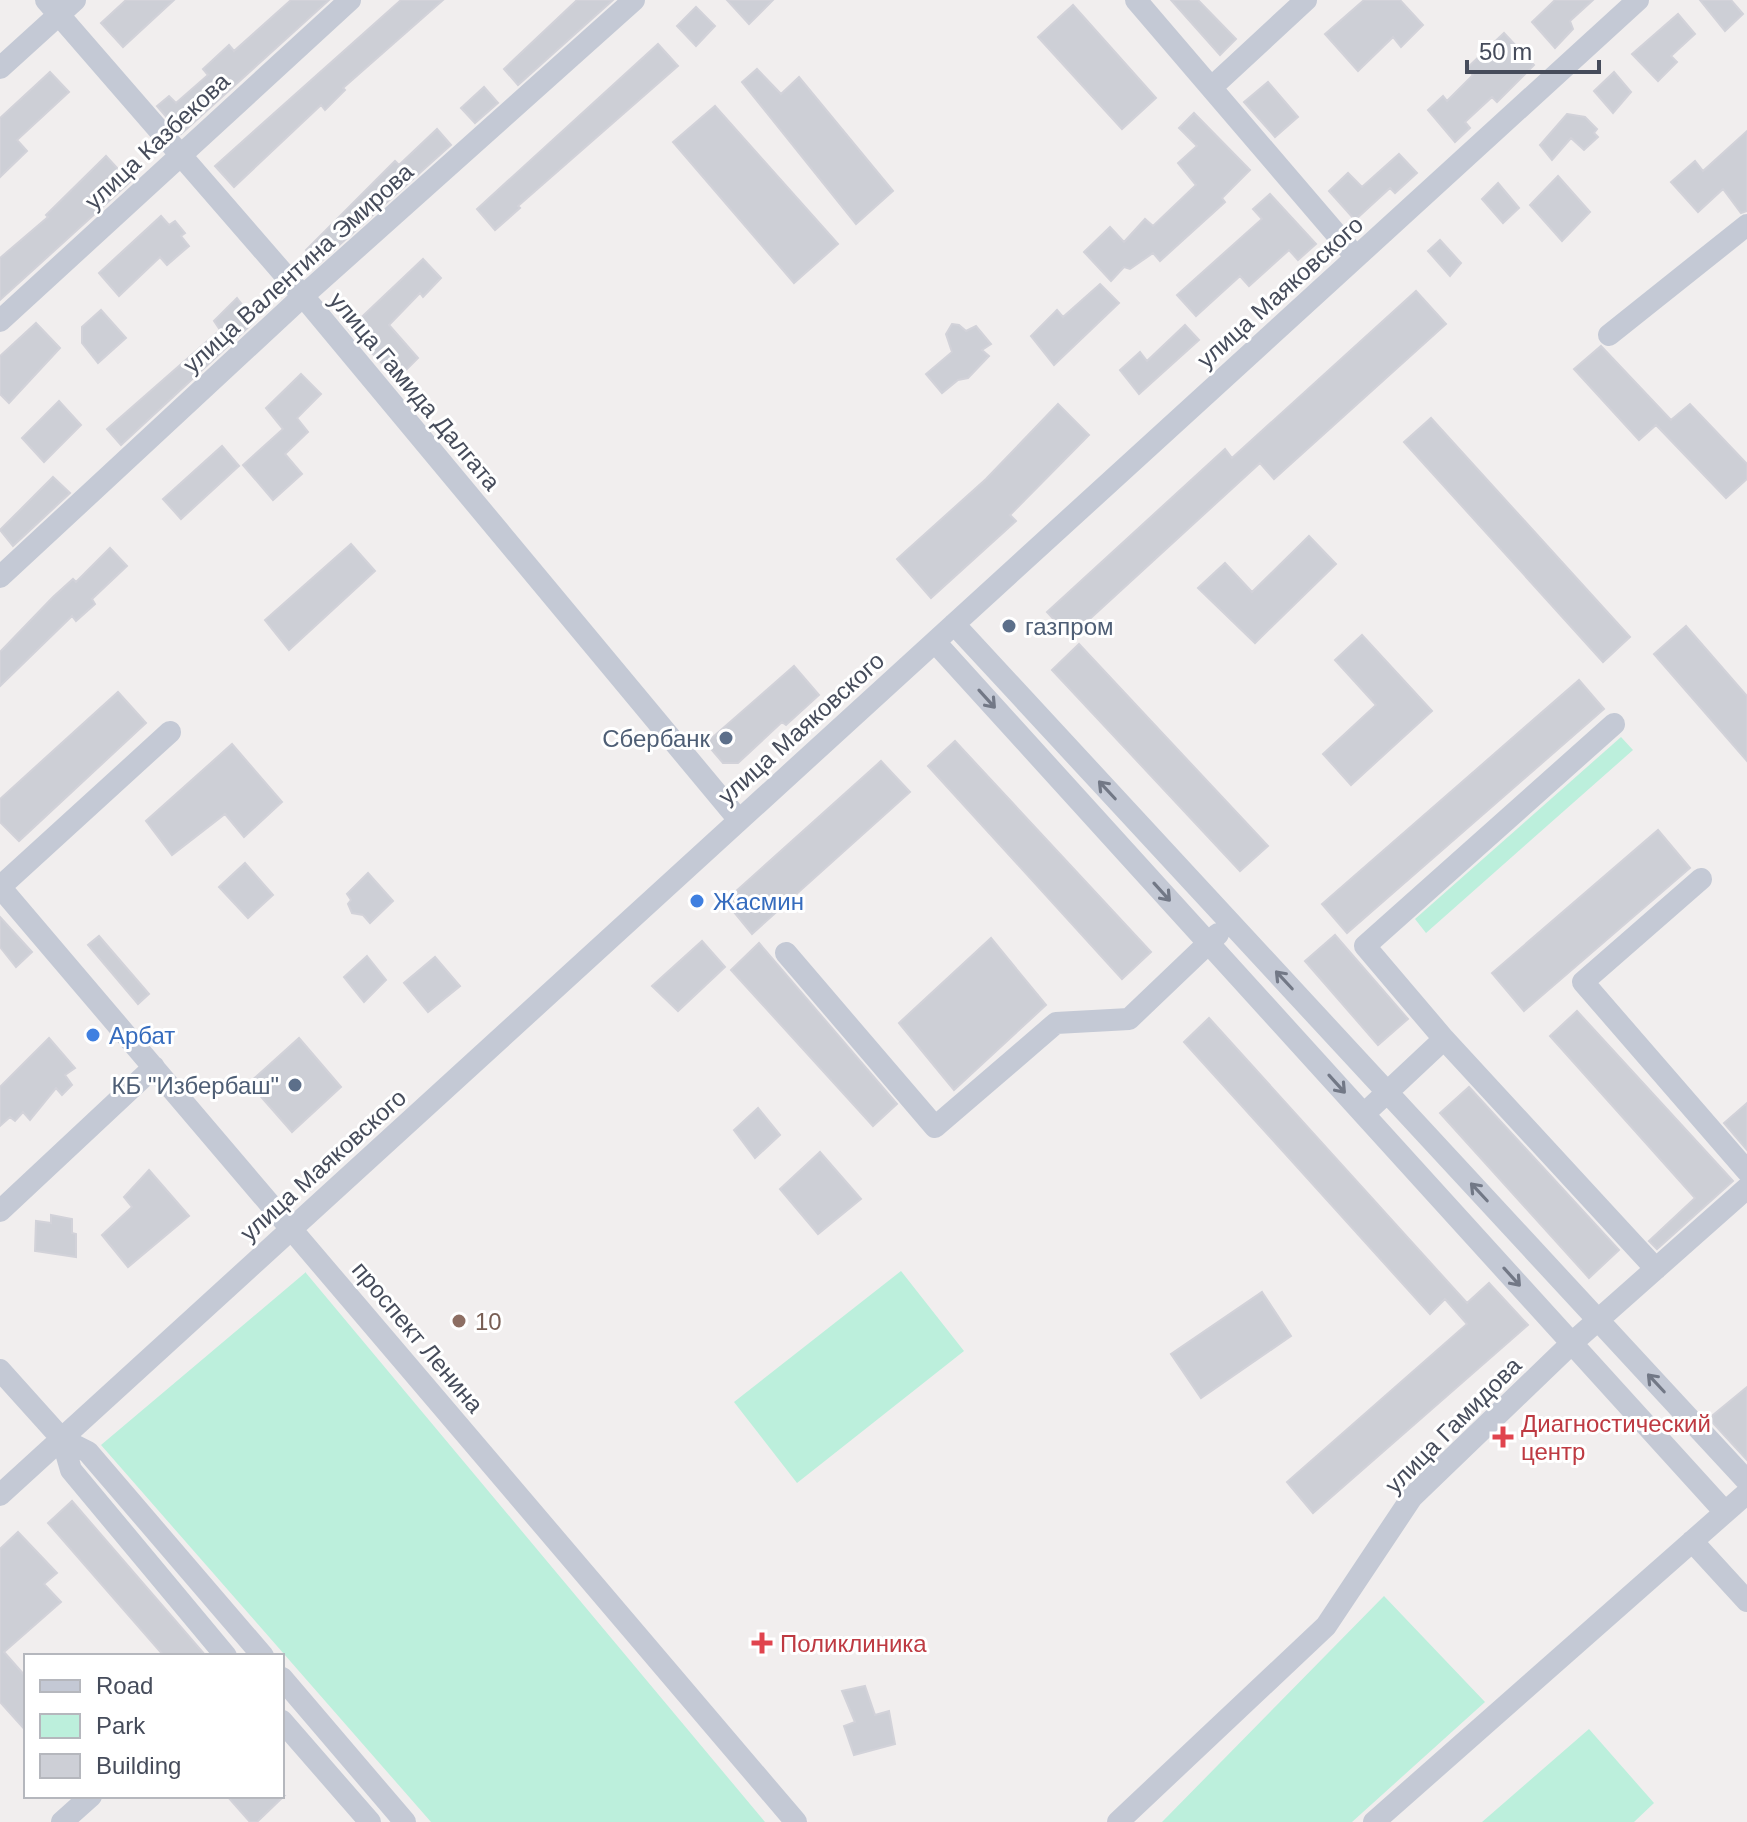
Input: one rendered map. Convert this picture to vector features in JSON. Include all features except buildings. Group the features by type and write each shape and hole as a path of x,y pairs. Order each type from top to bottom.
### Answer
{"street":[{"name":"улица Казбекова","path":"0,321 350,0"},
{"name":"улица Валентина Эмирова","path":"0,577 303,296 634,0"},
{"path":"1136,0 1356,257"},
{"path":"1212,87 1306,0"},
{"name":"улица Маяковского","path":"0,1495 1638,0"},
{"name":"улица Гамида Далгата","path":"60,5 180,155 303,296 739,820"},
{"path":"0,68 60,5"},
{"path":"1609,335 1747,225"},
{"path":"954,624 1747,1481"},
{"path":"935,642 1725,1512"},
{"path":"1614,724 1365,946 1444,1039 1656,1269"},
{"path":"0,887 170,732"},
{"path":"1701,879 1583,982 1747,1171"},
{"name":"проспект Ленина","path":"0,887 796,1822"},
{"path":"786,953 935,1127 1056,1023 1129,1019 1230,923"},
{"path":"1364,1114 1444,1039"},
{"path":"0,1211 154,1067"},
{"name":"улица Гамидова","path":"1118,1822 1326,1626 1412,1497 1572,1343 1747,1188"},
{"path":"0,1370 62,1439 88,1452 254,1653"},
{"path":"62,1439 71,1470 224,1654"},
{"path":"1374,1822 1747,1493"},
{"path":"1692,1541 1747,1601"},
{"path":"284,1680 405,1822"},
{"path":"315,1718 289,1729 370,1822"},
{"path":"62,1822 89,1798"}],"green space":[{"path":"1621,737 1633,750 1426,933 1415,919"},
{"path":"901,1271 964,1351 797,1483 734,1402"},
{"path":"306,1272 765,1822 431,1822 101,1445"},
{"path":"1384,1596 1485,1702 1352,1822 1162,1822"},
{"path":"1589,1729 1654,1803 1634,1822 1482,1822"}],"place":[{"name":"газпром","path":"1009,626"},
{"name":"Сбербанк","path":"726,738"},
{"name":"Жасмин","path":"697,901"},
{"name":"Арбат","path":"93,1035"},
{"name":"КБ \"Избербаш\"","path":"295,1085"},
{"name":"10","path":"459,1321"},
{"name":"Диагностический центр","path":"1503,1437"},
{"name":"Поликлиника","path":"762,1643"}]}
